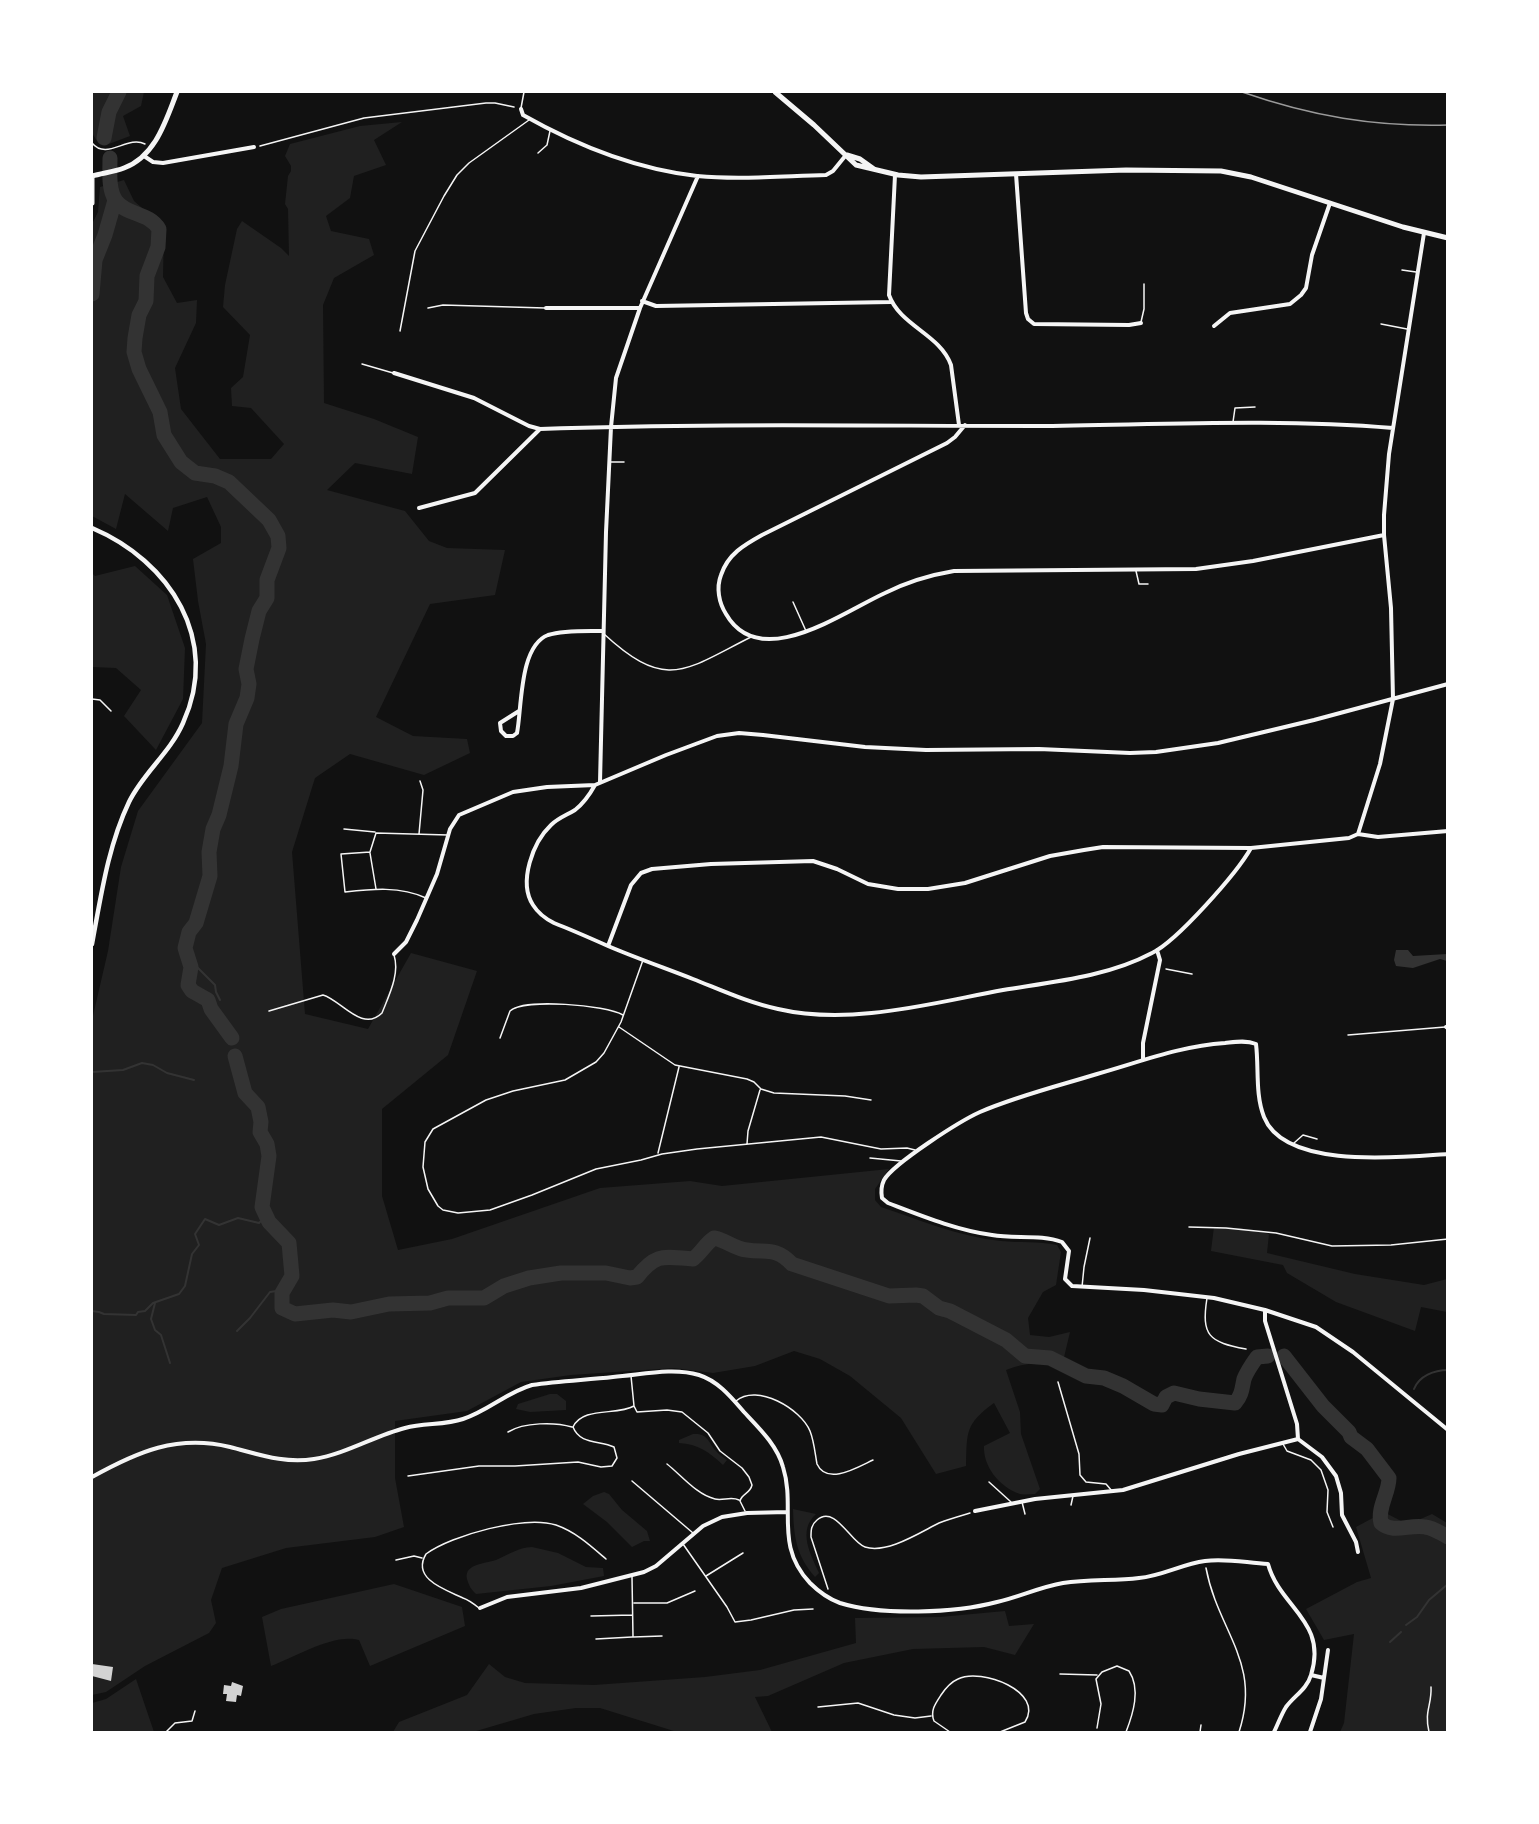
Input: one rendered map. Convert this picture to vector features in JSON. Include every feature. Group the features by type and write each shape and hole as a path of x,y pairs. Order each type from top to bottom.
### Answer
{"main road":[{"path":"92,203 92,177 130,165 144,155 158,137 177,92"},
{"path":"775,92 847,155 860,159 876,170 894,175 921,177 1107,170 1214,170 1251,177 1424,233 1448,238"}],"street":[{"path":"521,109 530,119 582,145 621,159 698,176 826,175 833,171 847,155"},
{"path":"144,155 153,162 163,163 254,147"},
{"path":"1016,174 1028,319 1034,324 1055,325 1129,325 1141,322"},
{"path":"894,175 889,295 896,309 941,347 948,356 959,425"},
{"path":"600,782 610,427 616,378 642,301 698,176"},
{"path":"1214,326 1230,313 1290,304 1301,295 1306,288 1312,255 1330,203"},
{"path":"1358,834 1380,764 1393,699 1391,608 1384,535 1389,454 1424,233"},
{"path":"642,301 656,306 891,302"},
{"path":"546,308 640,308"},
{"path":"394,373 474,399 529,426 540,429 959,425 1126,426 1289,422 1393,428"},
{"path":"965,425 947,443 762,535 735,552 721,575 719,583 721,606 734,626 753,637 767,639 806,632 885,592 931,575 954,571 1136,571 1219,567 1384,535"},
{"path":"419,508 475,493 540,429"},
{"path":"92,528 137,554 168,584 181,604 190,627 195,651 195,676 191,700 183,723 172,743 139,785 123,818 110,860 92,944"},
{"path":"519,711 500,723 504,734 513,736 517,733 526,669 538,641 558,633 603,632"},
{"path":"1251,848 1224,884 1192,918 1157,950 1144,957 1108,970 1065,980 897,1010 850,1014 803,1013 778,1009 753,1002 644,960 547,920 532,903 527,889 531,858 549,827 576,809 595,785 710,738 728,734 763,735 865,747 914,749 1039,749 1131,753 1176,750 1218,743 1448,684"},
{"path":"394,954 406,942 437,874 452,824 459,815 513,792 595,785"},
{"path":"608,946 632,885 641,873 652,869 711,864 813,861 837,869 868,884 898,889 928,889 965,883 1050,856 1084,850 1251,848 1349,838 1358,834 1378,837 1448,831"},
{"path":"1143,1059 1143,1043 1159,967 1160,957 1157,950"},
{"path":"1448,1154 1376,1157 1329,1155 1294,1144 1281,1137 1265,1119 1260,1101 1256,1044 1247,1042 1199,1045 1143,1059 980,1113 952,1128 887,1176 883,1183 881,1196 884,1200 934,1220 969,1231 1000,1237 1054,1239 1062,1242 1069,1251 1065,1279 1072,1286 1207,1297 1265,1310 1316,1327 1335,1338 1448,1431"},
{"path":"1265,1310 1265,1321 1297,1424 1298,1439 1326,1461 1336,1476 1341,1493 1342,1515 1356,1542 1358,1552"},
{"path":"92,1477 137,1453 177,1443 223,1445 284,1460 318,1458 405,1428 461,1420 482,1411 513,1392 532,1385 672,1372 698,1375 717,1384 736,1402 778,1454 786,1478 790,1547 806,1578 817,1589 834,1600 864,1607 934,1611 974,1607 1063,1583 1142,1578 1205,1561 1268,1564 1273,1581 1312,1633 1315,1646 1311,1675 1299,1694 1286,1707 1274,1732"},
{"path":"975,1511 1021,1501 1113,1492 1239,1454 1298,1439"},
{"path":"480,1608 507,1597 574,1590 632,1576 656,1566 694,1534 722,1517 747,1513 787,1512"},
{"path":"1310,1732 1321,1699 1328,1650"},
{"path":"1311,1675 1324,1678"}],"lane":[{"path":"521,109 524,92"},
{"path":"400,331 415,251 448,190 469,163 530,119"},
{"path":"538,153 547,145 550,130"},
{"path":"1402,270 1417,272"},
{"path":"1141,322 1144,309 1144,284"},
{"path":"428,308 443,305 546,308"},
{"path":"1381,324 1408,329"},
{"path":"362,364 394,373"},
{"path":"1233,423 1235,408 1255,407"},
{"path":"609,462 624,462"},
{"path":"1136,571 1138,584 1148,584"},
{"path":"793,602 806,632"},
{"path":"603,632 635,660 676,671 700,665 722,651 753,637"},
{"path":"92,699 100,700 111,711"},
{"path":"419,835 423,790 420,781"},
{"path":"344,829 448,835"},
{"path":"376,832 370,852 376,889"},
{"path":"370,852 341,854 345,892 376,889 400,891 426,899"},
{"path":"269,1011 322,995 358,1017 369,1019 377,1017 382,1013 396,974 398,966 394,954"},
{"path":"644,960 624,1016 604,1053 597,1061 573,1077 513,1091 486,1100 433,1129 423,1151 423,1172 434,1201 443,1210 458,1213 482,1212 509,1204 596,1169 658,1155 821,1137 881,1149 907,1148 919,1151"},
{"path":"500,1038 510,1011 518,1006 554,1004 592,1007 613,1010 624,1016"},
{"path":"618,1026 669,1062 679,1066 747,1079 761,1089 786,1095 834,1095 871,1100"},
{"path":"1348,1035 1447,1028"},
{"path":"658,1155 679,1066"},
{"path":"747,1144 748,1131 761,1089"},
{"path":"1294,1144 1303,1135 1317,1139"},
{"path":"870,1158 904,1162"},
{"path":"1189,1227 1276,1233 1332,1246 1390,1245 1448,1239"},
{"path":"1082,1287 1090,1238"},
{"path":"1207,1297 1204,1318 1208,1333 1222,1343 1246,1349"},
{"path":"631,1376 635,1410 640,1413 667,1410 681,1412 708,1433 725,1456 742,1468 751,1481 750,1491 741,1497 740,1501"},
{"path":"1058,1382 1079,1454 1082,1479 1091,1484 1106,1484 1113,1492"},
{"path":"736,1402 743,1396 752,1395 776,1400 789,1407 809,1428 817,1464 826,1474 849,1471 873,1460"},
{"path":"573,1427 582,1416 624,1411 634,1406"},
{"path":"508,1432 524,1426 573,1427"},
{"path":"408,1476 473,1466 578,1462 606,1467 614,1465 617,1458 614,1448 584,1439 575,1432 573,1427"},
{"path":"1283,1443 1287,1451 1311,1460 1321,1470 1328,1490 1327,1512 1333,1527"},
{"path":"667,1464 706,1496 717,1500 735,1498 740,1501 747,1513"},
{"path":"632,1481 694,1534"},
{"path":"989,1482 1012,1503"},
{"path":"1071,1505 1073,1495"},
{"path":"1021,1501 1025,1514"},
{"path":"480,1608 433,1584 424,1573 423,1559 426,1554 432,1549 487,1530 513,1524 538,1522 571,1532 606,1559"},
{"path":"682,1544 735,1622 794,1610 813,1609"},
{"path":"705,1576 743,1553"},
{"path":"396,1560 414,1556 423,1559"},
{"path":"632,1576 633,1637"},
{"path":"633,1603 659,1604 695,1591"},
{"path":"591,1616 633,1615"},
{"path":"596,1639 662,1636"},
{"path":"1060,1674 1098,1675 1117,1666 1126,1668 1134,1682 1134,1706 1126,1732"},
{"path":"1097,1728 1101,1704 1096,1679 1098,1675"},
{"path":"950,1732 936,1724 932,1716 935,1704 957,1679 969,1676 995,1678 1004,1682 1022,1696 1029,1708 1025,1722 1000,1732"},
{"path":"818,1707 858,1703 894,1715 915,1718 932,1716"},
{"path":"166,1732 175,1723 192,1721 195,1711"},
{"path":"1200,1732 1201,1725"}],"path":[{"path":"254,147 373,116 495,103 521,109"},
{"path":"92,143 104,150 133,142 145,144"},
{"path":"1159,967 1192,974"},
{"path":"828,1590 812,1543 811,1532 815,1521 822,1516 833,1518 864,1547 876,1548 908,1539 941,1523 975,1511"},
{"path":"1205,1561 1218,1611 1237,1647 1245,1673 1245,1704 1239,1732"},
{"path":"1430,1732 1426,1712 1432,1694 1431,1687"}],"shaded area":[{"path":"92,92 144,92 141,106 123,116 130,136 109,144 97,141 92,133"},
{"path":"402,122 374,140 386,165 354,176 350,198 326,216 331,231 369,239 374,255 334,278 323,305 324,403 374,419 418,437 412,474 355,463 327,490 405,511 429,541 447,548 505,550 495,595 430,604 376,717 413,736 467,739 470,753 424,775 350,754 315,778 292,852 305,1014 368,1029 411,953 477,971 448,1055 382,1109 382,1196 398,1250 452,1239 600,1188 690,1181 722,1186 889,1169 875,1189 875,1200 881,1207 970,1236 1057,1245 1061,1252 1056,1285 1043,1292 1028,1318 1030,1335 1049,1337 1070,1332 1061,1370 1047,1365 1034,1364 1006,1370 1020,1412 1021,1434 1040,1489 1035,1494 1020,1494 1012,1491 999,1481 989,1468 984,1446 1010,1433 994,1403 978,1417 969,1430 966,1466 936,1474 901,1418 850,1376 820,1359 794,1351 755,1366 713,1373 674,1368 571,1375 521,1382 467,1411 395,1421 395,1478 404,1527 375,1537 286,1548 222,1568 211,1600 216,1623 209,1633 145,1666 106,1692 92,1695 92,1020 108,951 121,867 138,811 202,723 206,644 193,559 221,543 221,527 207,497 173,508 168,531 125,494 116,529 92,516 92,224 98,212 100,187 124,180 134,201 164,227 163,277 177,303 197,300 196,323 175,368 181,409 220,459 271,459 284,444 251,408 232,406 231,388 243,377 250,335 223,307 225,285 237,229 242,221 289,256 288,209 285,204 291,166 285,156 290,144 360,126"},
{"path":"135,566 167,595 185,648 183,699 156,750 124,716 141,690 116,668 92,667 92,573 95,576"},
{"path":"1396,950 1408,950 1413,956 1447,954 1447,961 1440,959 1413,968 1396,966 1394,960"},
{"path":"1214,1227 1241,1228 1269,1234 1267,1253 1355,1274 1424,1285 1447,1279 1447,1312 1421,1307 1415,1331 1336,1302 1287,1273 1283,1265 1211,1251"},
{"path":"557,1394 566,1401 566,1410 530,1412 516,1409 518,1404"},
{"path":"693,1434 707,1438 716,1451 727,1460 723,1465 703,1450 679,1443 679,1440"},
{"path":"604,1492 609,1494 622,1510 647,1531 650,1541 644,1541 632,1547 607,1522 583,1504 593,1496"},
{"path":"793,1509 816,1514 810,1521 806,1535 819,1573 815,1577 797,1546"},
{"path":"1384,1512 1403,1522 1416,1521 1432,1514 1447,1523 1447,1732 1340,1732 1344,1723 1354,1634 1324,1640 1306,1609 1357,1582 1371,1578 1356,1527"},
{"path":"532,1547 558,1553 586,1567 603,1568 604,1576 551,1586 476,1594 471,1589 467,1576 471,1568"},
{"path":"394,1584 462,1607 465,1626 370,1666 359,1640 349,1639 326,1643 271,1666 262,1617 281,1609"},
{"path":"1005,1611 1009,1626 1034,1624 1015,1655 984,1647 913,1649 844,1663 768,1696 755,1697 772,1732 677,1732 600,1708 576,1708 534,1714 473,1732 393,1732 399,1722 467,1695 489,1664 505,1677 525,1683 594,1685 705,1677 760,1670 856,1643 855,1618 940,1617"},
{"path":"136,1679 154,1732 92,1732 92,1703 106,1699"}],"building":[{"path":"92,1664 113,1667 111,1681 92,1676"},
{"path":"232,1682 243,1686 241,1696 237,1695 236,1702 226,1701 227,1694 223,1694 224,1685 231,1686"}],"waterway":[{"path":"104,138 109,112 119,92"},
{"path":"110,158 113,197 121,206 150,220 159,229 158,247 147,276 146,301 139,315 134,352 139,369 160,412 164,435 181,462 195,473 215,476 229,482 269,520 278,536 279,548 267,580 267,598 259,611 246,669 249,684 247,698 236,724 231,766 219,815 213,829 209,852 210,876 196,923 189,932 185,948 191,967 188,985 192,991 208,1000 211,1009 232,1038"},
{"path":"92,294 95,260 115,200"},
{"path":"190,960 215,985 220,1000"},
{"path":"235,1056 245,1093 258,1107 260,1132 267,1144 269,1156 262,1207 269,1222 289,1243 292,1276 282,1293 282,1308 295,1314 333,1310 351,1312 389,1304 430,1303 448,1298 484,1298 504,1286 529,1278 561,1273 606,1273 630,1278 637,1277 650,1263 662,1258 693,1259 714,1238 743,1249 776,1253 792,1264 889,1296 923,1296 939,1308 950,1311 1006,1340 1025,1356 1050,1358 1086,1376 1104,1378 1154,1404 1162,1405 1166,1397 1174,1393 1199,1399 1235,1403 1245,1376 1257,1357 1268,1356"},
{"path":"92,1072 123,1070 142,1063 194,1080"},
{"path":"92,1311 104,1314 136,1315 138,1312 145,1311 153,1303 179,1294 185,1286 192,1254 199,1245 195,1234 205,1219 219,1225 238,1218 259,1223 266,1216"},
{"path":"237,1331 270,1292 283,1290"},
{"path":"155,1303 151,1319 155,1330 161,1335 170,1363"},
{"path":"1284,1356 1323,1406 1349,1432 1351,1437 1367,1449 1389,1478 1380,1517 1381,1523 1391,1528 1419,1526 1448,1537"},
{"path":"1414,1389 1416,1384 1428,1375 1448,1370"},
{"path":"1406,1625 1417,1617 1429,1600 1448,1584"},
{"path":"1390,1642 1401,1632"}],"tram line":[{"path":"1242,92 1318,114 1368,122 1448,125"}]}
